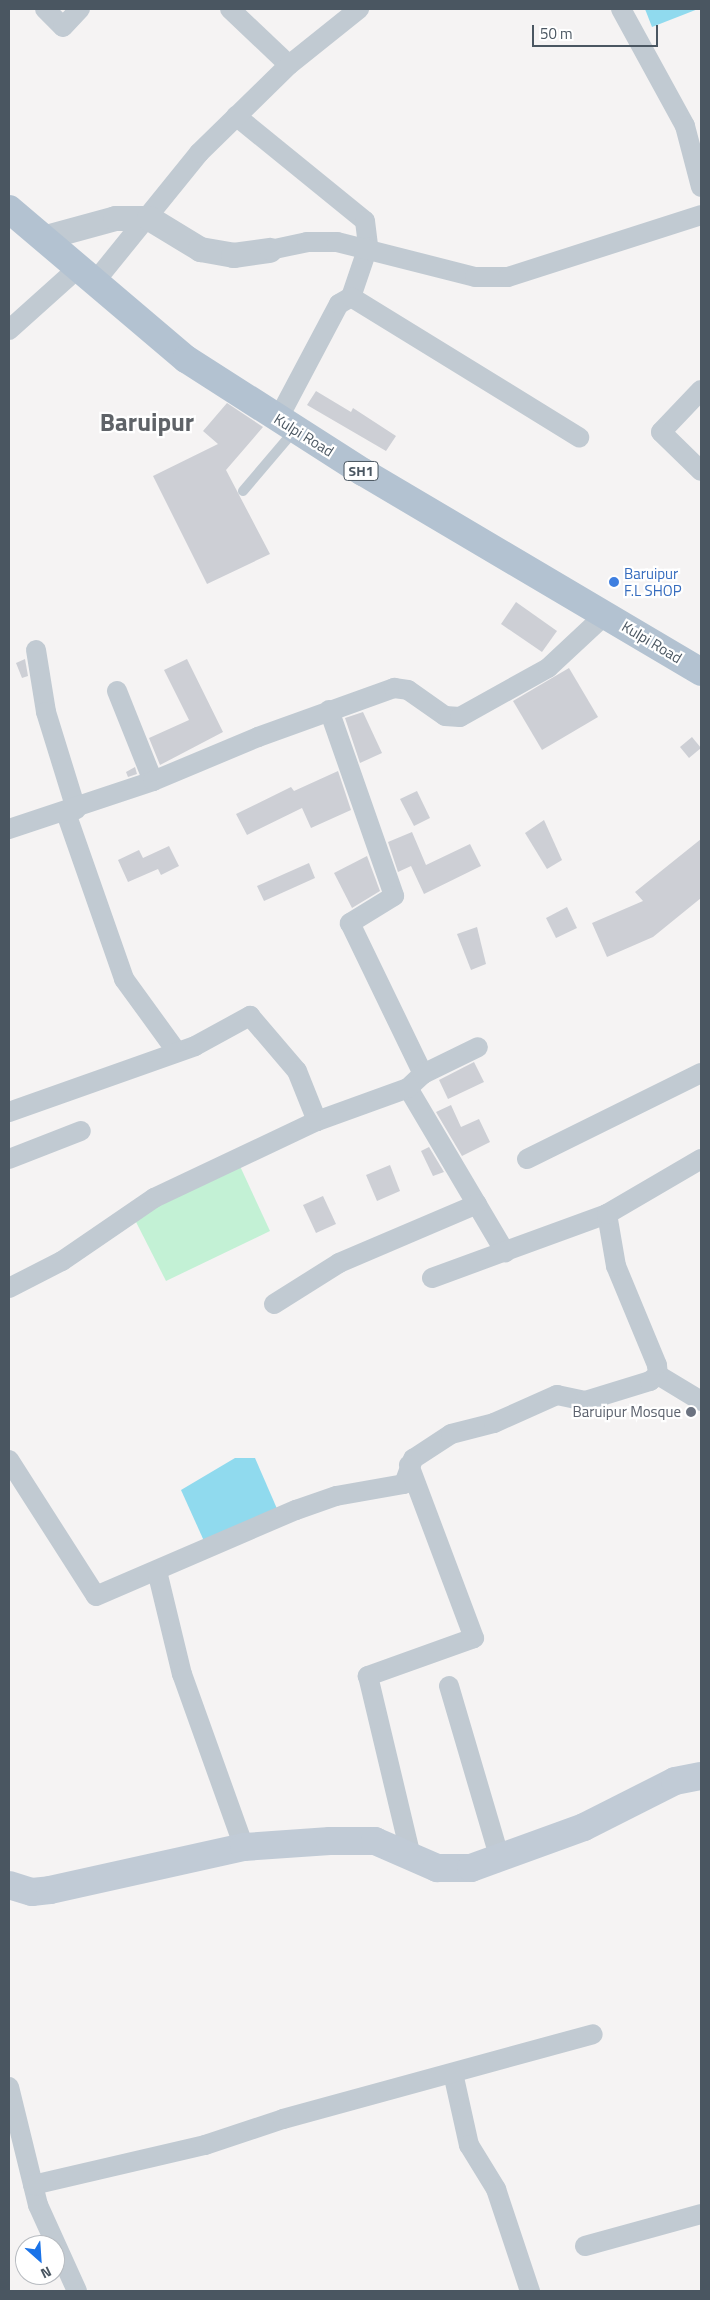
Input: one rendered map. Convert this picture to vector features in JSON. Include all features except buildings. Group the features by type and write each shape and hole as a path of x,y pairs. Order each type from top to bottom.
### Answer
{"main road":[{"name":"Kulpi Road","path":"9,209 151,334 291,424 701,672"},
{"path":"10,1888 32,1892 70,1887 244,1848 375,1841 437,1868 454,1870 500,1859 584,1827 675,1781 701,1776"}],"street":[{"path":"45,9 63,27 80,9"},
{"path":"230,9 289,65"},
{"path":"9,330 85,276 149,218 199,153 236,116 289,65 359,9"},
{"path":"622,9 685,126 701,187"},
{"path":"236,116 365,221 368,247 351,297 339,304 291,424"},
{"path":"42,238 115,218 149,218 200,249 233,256 307,242 337,242 475,277 508,277 701,215"},
{"path":"351,297 579,437"},
{"path":"701,390 661,432 701,470"},
{"path":"9,829 71,811 153,781 329,710 394,688 428,701 445,716 460,717 548,668 606,614"},
{"path":"36,650 46,712 71,811 122,973 177,1052"},
{"path":"117,692 153,781"},
{"path":"329,710 394,896 350,923 423,1074"},
{"path":"9,1112 177,1052 250,1016 297,1071 317,1122"},
{"path":"9,1288 62,1261 154,1198 317,1122 408,1088 423,1074 478,1047"},
{"path":"528,1158 701,1073"},
{"path":"408,1088 505,1252"},
{"path":"9,1159 81,1131"},
{"path":"432,1278 607,1214 701,1159"},
{"path":"274,1304 339,1263 477,1204"},
{"path":"607,1214 616,1266 658,1375 701,1401"},
{"path":"9,1460 96,1596 313,1504 397,1487 407,1480 409,1465 450,1434 494,1423 557,1395 585,1401 635,1388 658,1375"},
{"path":"409,1465 474,1638 368,1676 411,1856"},
{"path":"157,1571 182,1674 244,1848"},
{"path":"449,1686 500,1859"},
{"path":"33,2185 205,2145 593,2034"},
{"path":"453,2073 469,2146 496,2189 530,2291"},
{"path":"9,2087 33,2185 77,2291"},
{"path":"585,2246 701,2214"}],"lane":[{"path":"243,491 291,424"}],"green space":[{"path":"239,1164 270,1231 166,1281 133,1216"}],"water":[{"path":"645,9 698,9 652,27"},
{"path":"235,1458 255,1458 278,1511 204,1541 181,1490"}],"place":[{"name":"Baruipur F.L SHOP","path":"614,582"},
{"name":"Baruipur Mosque","path":"691,1412"}],"district":[{"name":"Baruipur","path":"147,422"}]}
